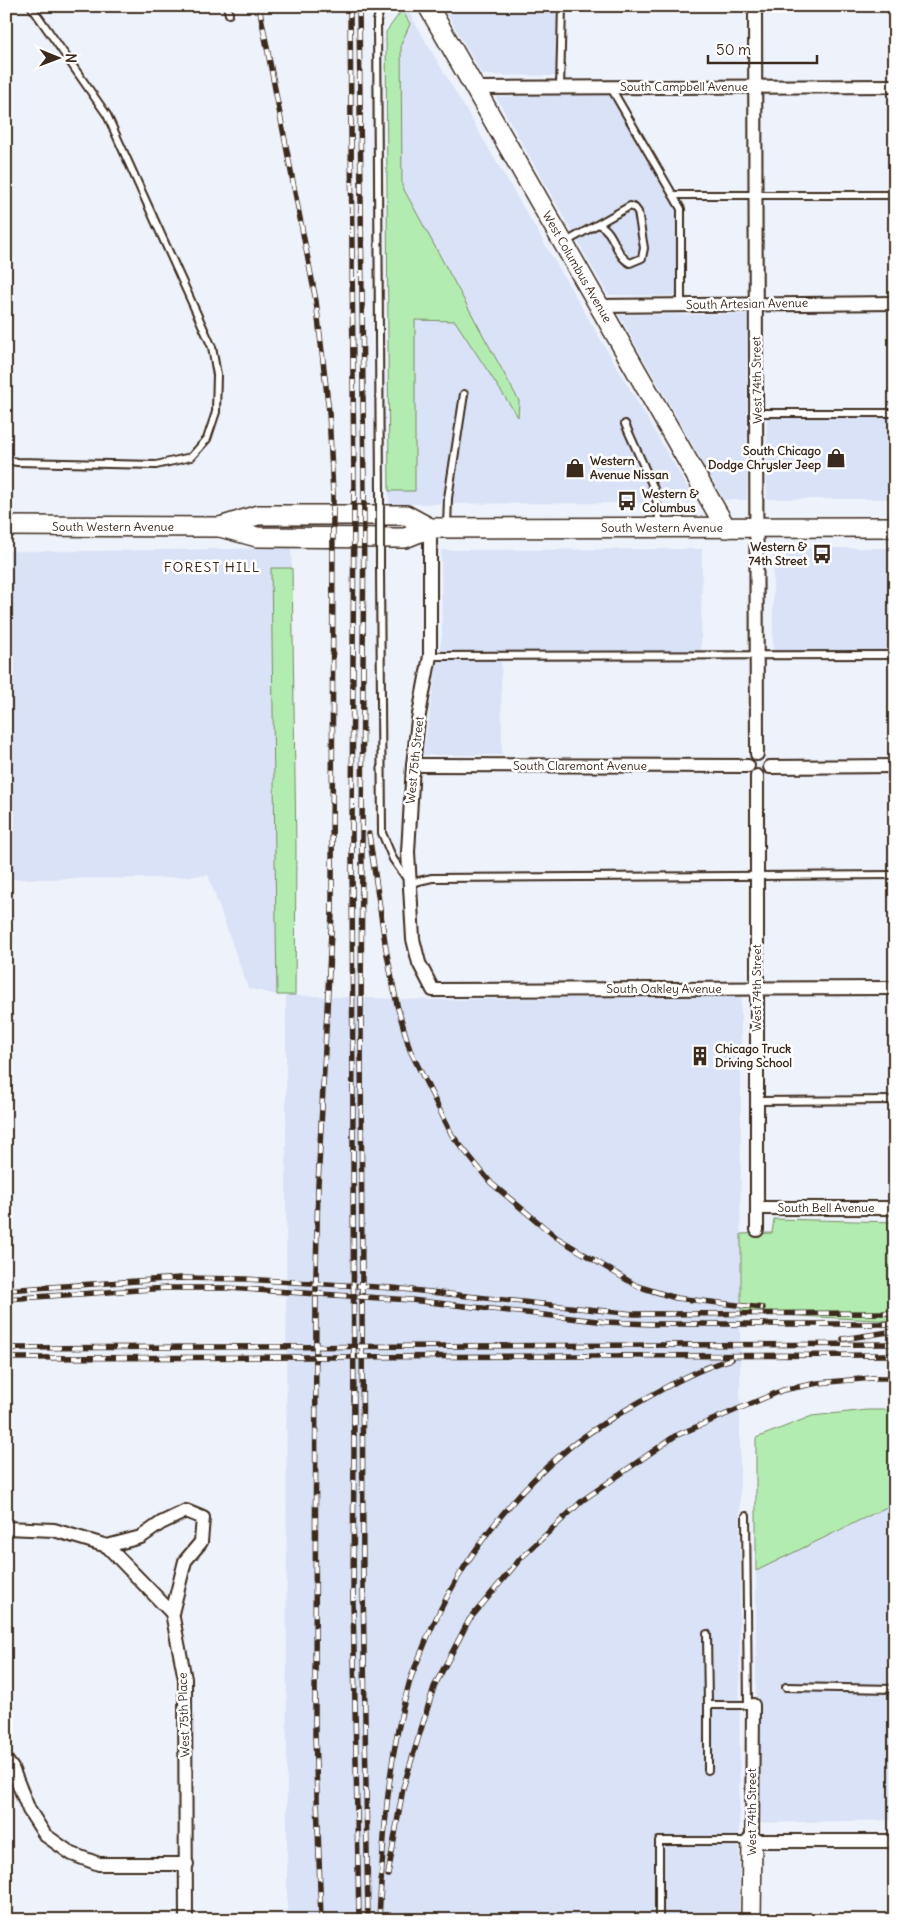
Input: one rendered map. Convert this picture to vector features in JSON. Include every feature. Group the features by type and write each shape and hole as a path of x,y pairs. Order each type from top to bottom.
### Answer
{"main road":[{"name":"West Columbus Avenue","path":"428,6 726,528"},
{"name":"South Western Avenue","path":"6,526 220,527 258,515 309,515 406,516 438,528 895,527"},
{"name":"West 74th Street","path":"751,1920 752,1841"}],"street":[{"name":"West 74th Street","path":"755,6 757,754"},
{"name":"South Campbell Avenue","path":"474,88 895,86"},
{"name":"South Artesian Avenue","path":"599,306 895,303"},
{"name":"West 75th Street","path":"433,990 419,962 413,938 408,852 413,765 418,720 430,656 438,528"},
{"path":"757,754 767,757 770,767 767,774 757,776 751,773 748,766 749,760 757,754"},
{"name":"South Claremont Avenue","path":"413,765 748,766"},
{"path":"770,767 895,766"},
{"name":"West 74th Street","path":"757,776 757,1230"},
{"name":"South Oakley Avenue","path":"433,990 895,988"},
{"name":"South Bell Avenue","path":"757,1208 895,1208"},
{"name":"West 75th Place","path":"107,1546 141,1537 161,1523 186,1511 203,1518 201,1542 185,1561 172,1613 185,1679 186,1920"},
{"path":"6,1528 54,1530 107,1546 172,1613"},
{"name":"West 74th Street","path":"752,1704 752,1841"},
{"path":"6,1760 12,1768 29,1810 45,1834 72,1854 99,1864 187,1864"},
{"path":"752,1841 895,1841"}],"lane":[{"path":"6,460 17,462 156,465 191,457 207,439 216,412 217,375 212,347 108,115 30,6"},
{"path":"227,6 229,14"},
{"path":"381,6 377,21 382,832 393,859 410,883 432,878 895,875"},
{"path":"560,88 562,6"},
{"path":"611,87 682,209 681,305"},
{"path":"673,195 895,194"},
{"path":"563,243 630,206 638,212 644,248 642,258 630,263 624,260 606,228 598,224"},
{"path":"438,528 448,498 464,394"},
{"path":"757,414 895,413"},
{"path":"625,424 655,491 660,528"},
{"path":"430,656 895,655"},
{"path":"757,1101 895,1100"},
{"path":"708,1705 748,1705 746,1516"},
{"path":"707,1634 708,1770"},
{"path":"786,1687 895,1689"},
{"path":"659,1920 659,1841 752,1841"}],"shaded area":[{"path":"405,6 689,490 689,503 389,504 386,32"},
{"path":"443,6 562,6 561,76 482,75"},
{"path":"614,93 681,209 681,296 608,295 496,97"},
{"path":"747,314 747,500 724,500 619,315"},
{"name":"South Chicago Dodge Chrysler Jeep","path":"767,413 895,413 895,499 767,499"},
{"path":"291,548 292,568 271,568 277,995 248,988 208,875 162,878 6,879 6,551"},
{"path":"773,548 895,548 895,655 773,655"},
{"path":"702,549 701,655 501,656 502,755 423,755 442,635 441,550"},
{"path":"286,995 429,1000 741,996 739,1920 287,1920"},
{"path":"895,1503 895,1820 756,1823 756,1571"}],"green space":[{"path":"402,10 410,24 401,44 402,186 519,401 518,417 455,321 415,320 415,491 389,491 386,32"},
{"path":"271,568 292,568 296,848 295,995 277,995"},
{"path":"774,1219 895,1222 895,1321 741,1313 741,1234 772,1233"},
{"path":"867,1410 895,1410 895,1503 756,1571 756,1438 812,1416"}],"railway":[{"path":"259,6 316,301 329,412 333,494 332,913 318,1185 316,1274 315,1734 321,1920"},
{"path":"350,6 354,492 352,832 353,1599 359,1920"},
{"path":"359,6 364,492 361,1018 363,1584 368,1920"},
{"path":"369,834 386,949 397,1005 410,1050 452,1135 491,1183 556,1237 637,1286 676,1298 763,1308"},
{"path":"6,1290 180,1278 245,1279 393,1288 634,1314 895,1313"},
{"path":"6,1299 167,1288 227,1288 411,1300 606,1322 651,1324 895,1324"},
{"path":"843,1339 895,1331"},
{"path":"6,1348 895,1344"},
{"path":"6,1358 895,1355"},
{"path":"379,1920 387,1801 402,1713 409,1684 434,1624 464,1567 482,1540 523,1490 570,1447 606,1422 664,1388 698,1371 732,1359"},
{"path":"388,1875 403,1788 434,1687 469,1620 521,1558 583,1500 675,1436 783,1390 818,1383 895,1378"}],"place":[{"name":"South Chicago Dodge Chrysler Jeep","path":"836,458"},
{"name":"Western Avenue Nissan","path":"575,468"},
{"name":"Western & Columbus","path":"627,501"},
{"name":"Western & 74th Street","path":"822,554"},
{"name":"Chicago Truck Driving School","path":"700,1056"}],"district":[{"name":"FOREST HILL","path":"212,567"}]}
